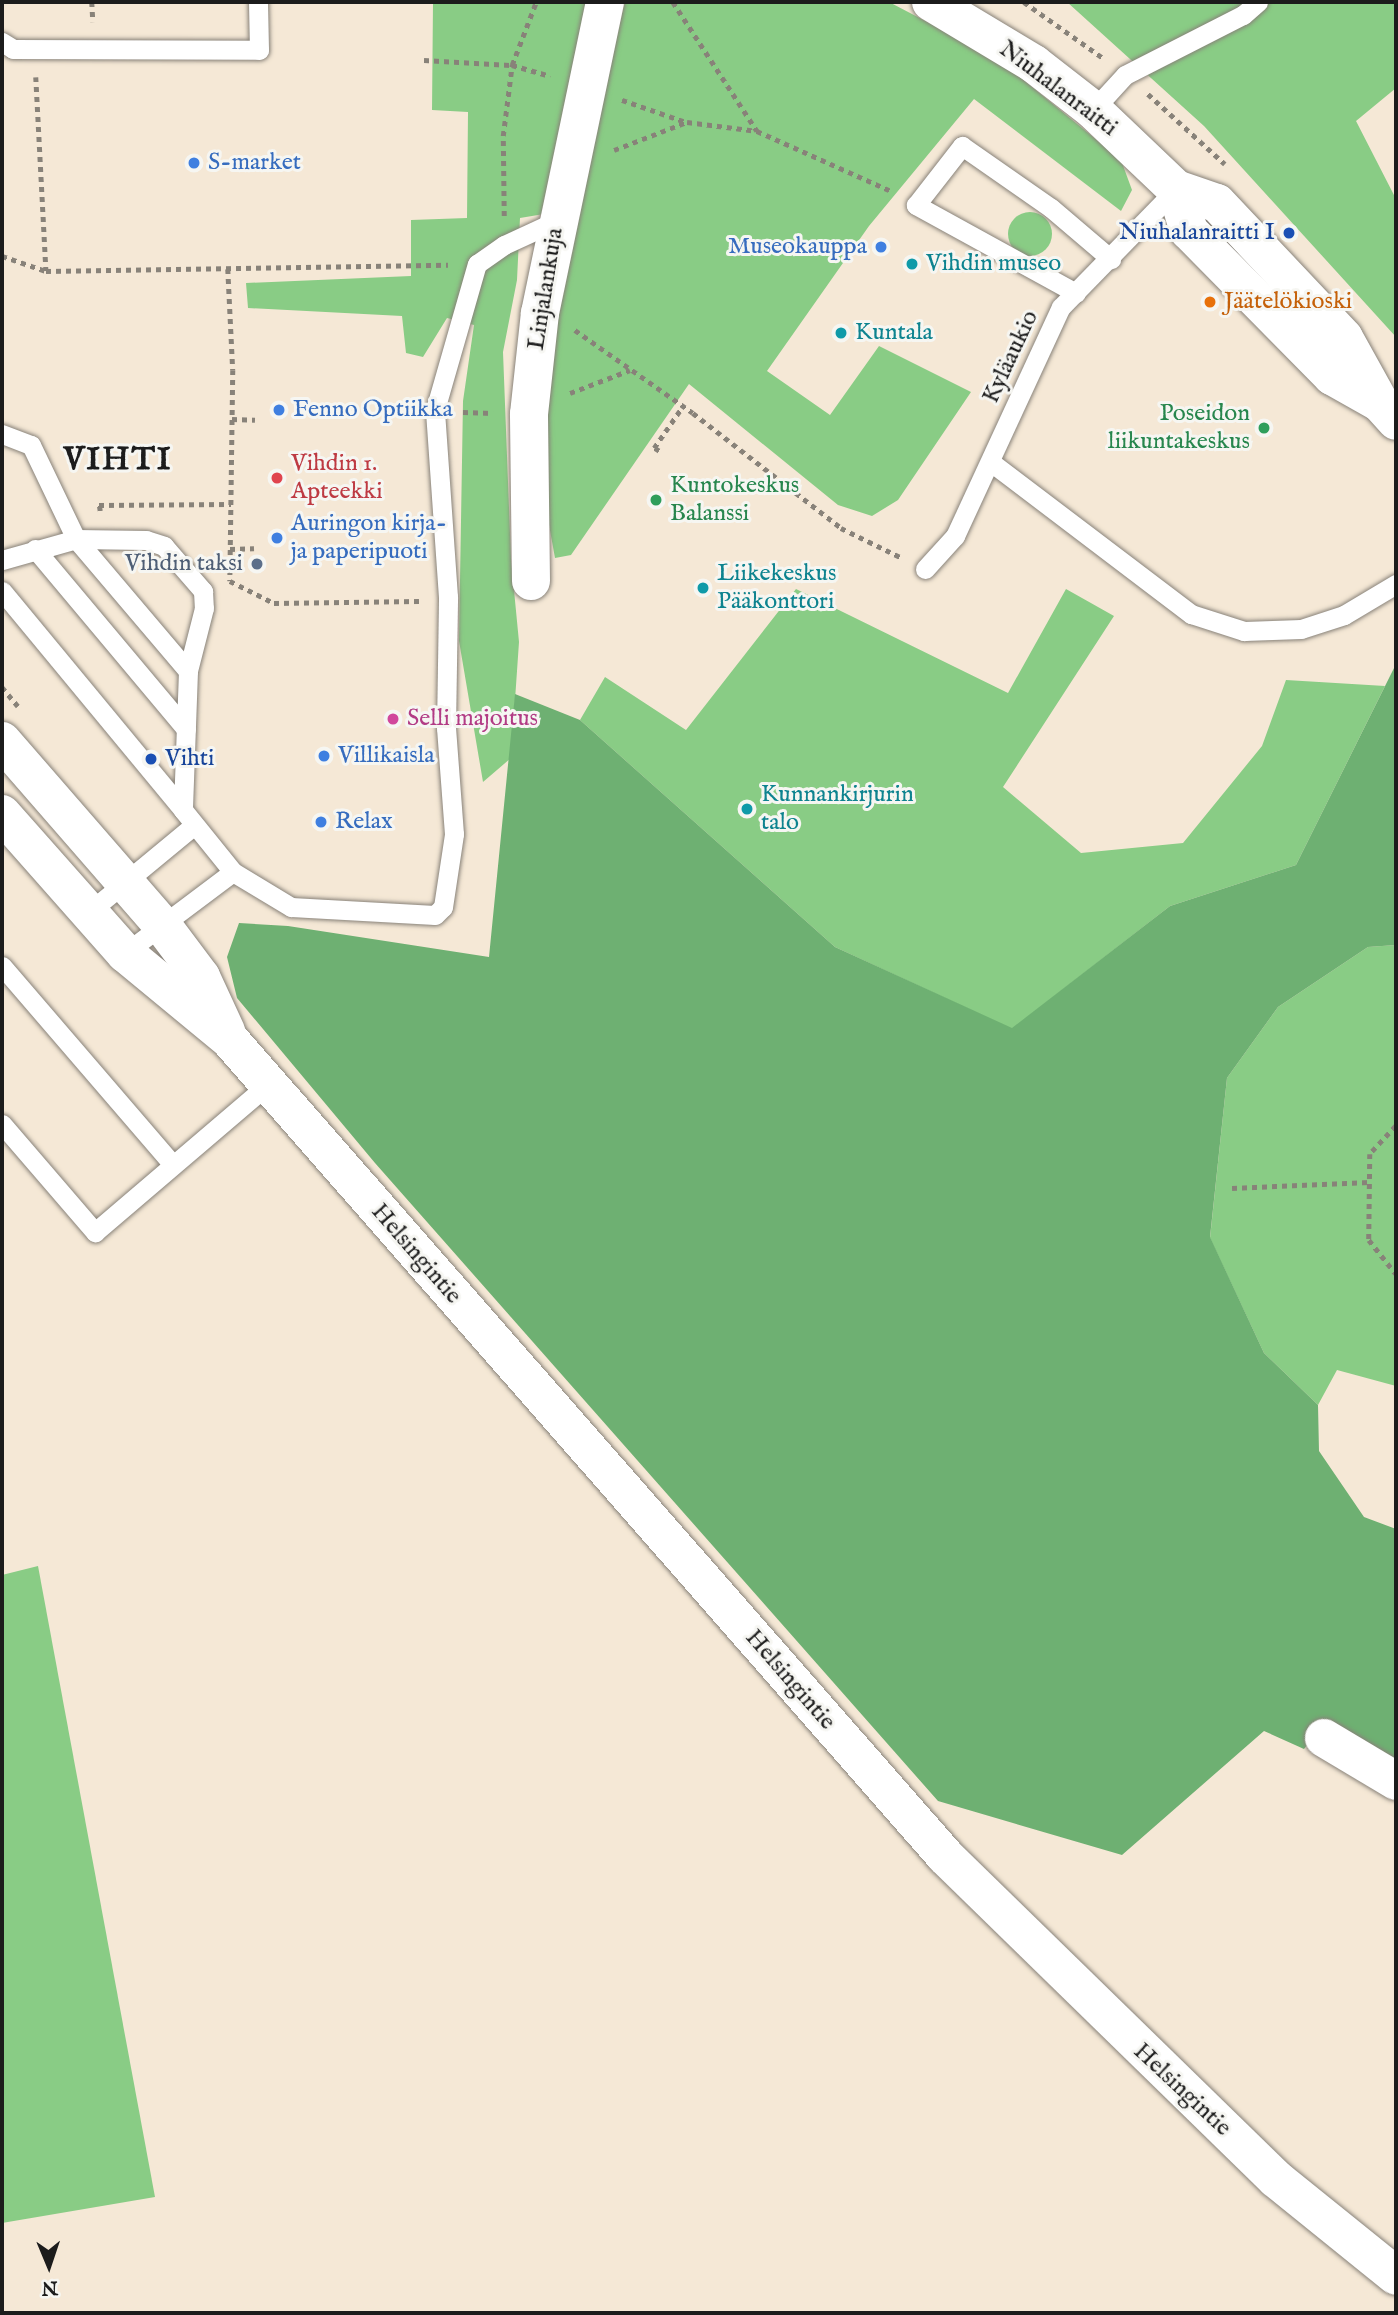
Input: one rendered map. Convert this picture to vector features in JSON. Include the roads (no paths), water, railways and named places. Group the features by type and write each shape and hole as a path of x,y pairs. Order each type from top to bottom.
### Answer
{"street":[{"name":"Linjalankuja","path":"531,580 530,406 540,313 556,222 605,2"},
{"name":"Niuhalanraitti","path":"931,2 1034,64 1093,110 1176,189 1189,231 1332,376 1391,402"},
{"name":"Helsingintie","path":"2,741 162,925 201,977 230,1040"},
{"name":"Helsingintie","path":"2,814 125,953 230,1040 945,1856 1276,2179 1396,2276"},
{"path":"1324,1738 1396,1781"}],"lane":[{"path":"2,42 13,49 259,50 258,2"},
{"path":"1093,110 1125,75 1243,15 1258,2"},
{"path":"1076,293 916,205 962,146 1051,208 1111,259"},
{"name":"Kyläaukio","path":"925,569 955,536 992,463 1061,307 1111,259 1176,189"},
{"path":"2,591 233,872 291,906 435,915 443,907 454,834 446,728 448,597 435,410 477,264 503,244 556,222"},
{"path":"2,434 31,445 76,539 188,670"},
{"path":"992,463 1191,614 1244,631 1301,628 1344,615 1396,584"},
{"path":"2,560 76,539 146,540 164,546 203,591 204,608 188,670 188,817 124,883 89,912"},
{"path":"35,549 186,729"},
{"path":"125,953 233,872"},
{"path":"2,966 173,1165"},
{"path":"2,1124 95,1232 268,1084"}],"place":[{"name":"S-market","path":"194,163"},
{"name":"Niuhalanraitti I","path":"1289,233"},
{"name":"Museokauppa","path":"881,247"},
{"name":"Vihdin museo","path":"912,264"},
{"name":"Jäätelökioski","path":"1210,302"},
{"name":"Kuntala","path":"841,333"},
{"name":"Fenno Optiikka","path":"279,410"},
{"name":"Poseidon liikuntakeskus","path":"1264,428"},
{"name":"Vihdin 1. Apteekki","path":"277,478"},
{"name":"Kuntokeskus Balanssi","path":"656,500"},
{"name":"Auringon kirja- ja paperipuoti","path":"277,538"},
{"name":"Vihdin taksi","path":"257,564"},
{"name":"Liikekeskus Pääkonttori","path":"703,588"},
{"name":"Selli majoitus","path":"393,719"},
{"name":"Villikaisla","path":"324,756"},
{"name":"Vihti","path":"151,759"},
{"name":"Kunnankirjurin talo","path":"747,809"},
{"name":"Relax","path":"321,822"}],"district":[{"name":"VIHTI","path":"118,461"}]}
